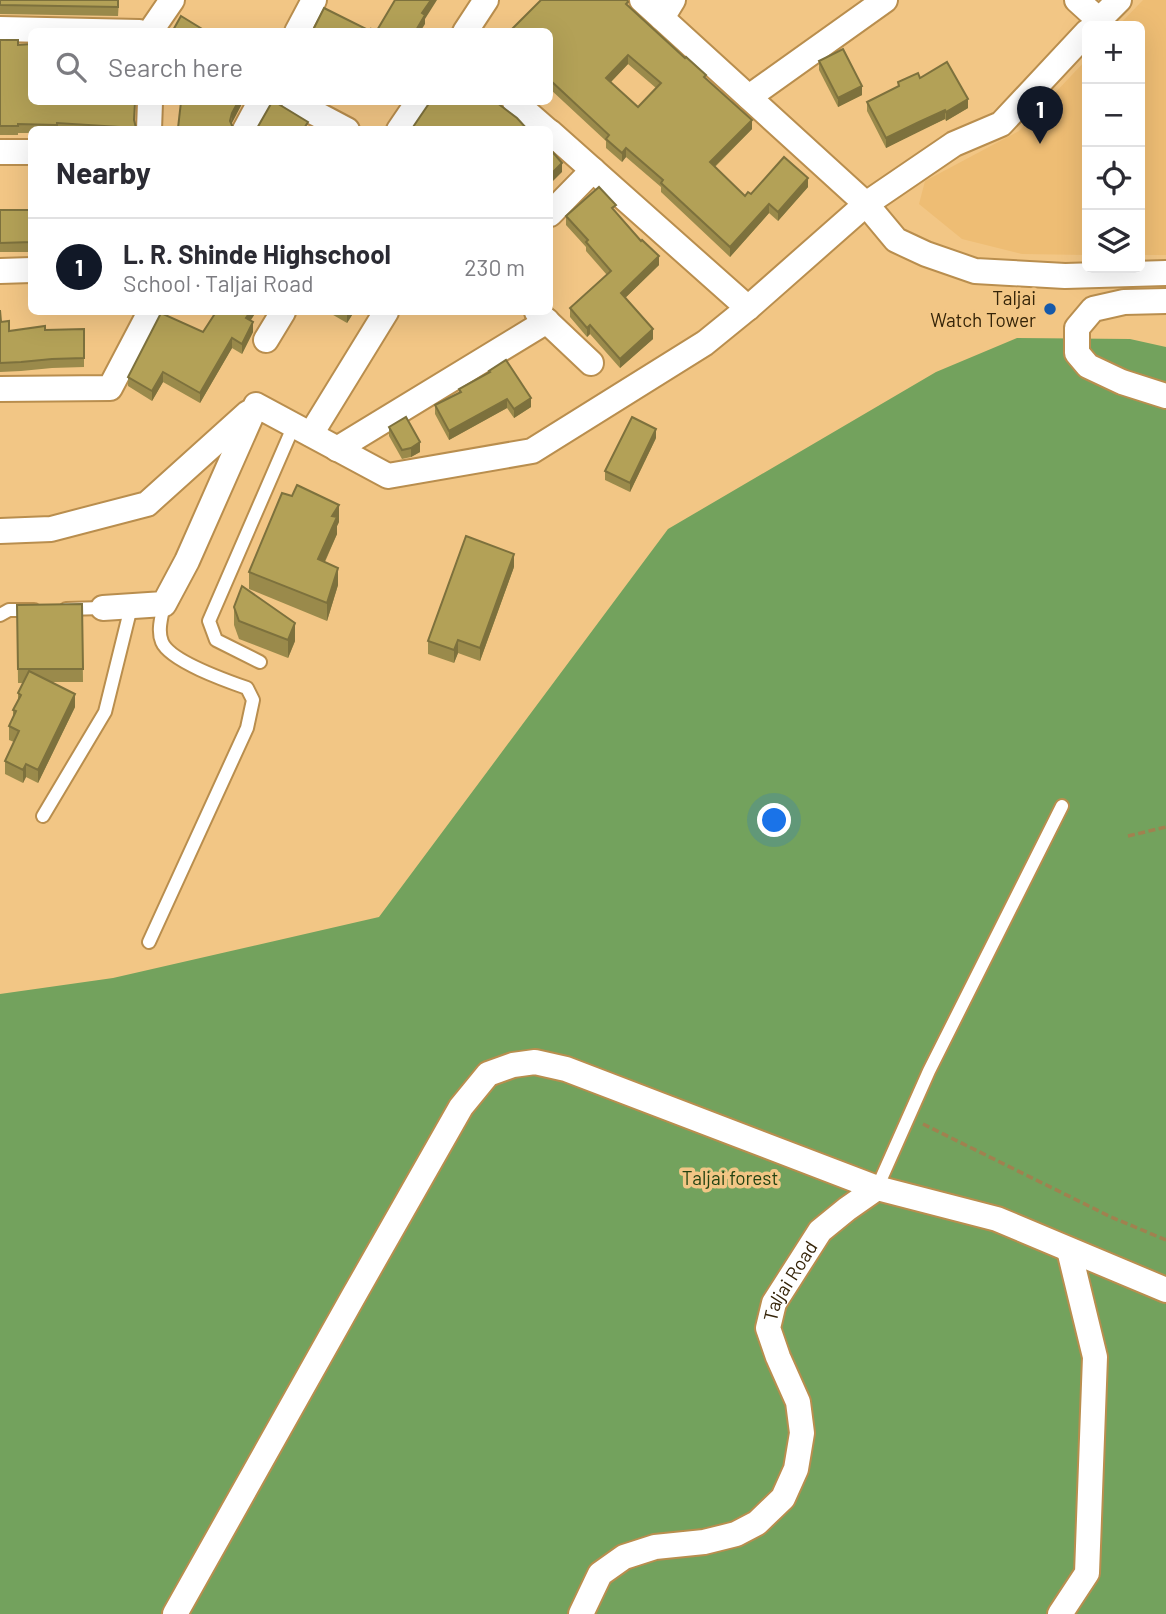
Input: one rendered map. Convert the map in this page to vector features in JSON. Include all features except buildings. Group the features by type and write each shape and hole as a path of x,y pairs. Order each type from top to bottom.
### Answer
{"street":[{"path":"153,28 172,0"},
{"path":"299,28 313,0"},
{"path":"468,28 486,0"},
{"path":"642,0 667,9 748,97 866,204 896,240 975,271 1065,276 1166,273"},
{"path":"748,97 885,0"},
{"path":"1077,0 1090,21"},
{"path":"1098,21 1119,0"},
{"path":"0,29 28,30"},
{"path":"257,405 388,476 532,451 705,343 866,204 954,144 1001,124 1082,38"},
{"path":"149,126 150,105"},
{"path":"247,126 258,105"},
{"path":"300,105 339,126"},
{"path":"402,126 416,105"},
{"path":"519,105 542,126"},
{"path":"553,135 748,307"},
{"path":"0,152 28,152"},
{"path":"553,211 593,170"},
{"path":"0,271 28,270"},
{"path":"1166,301 1124,302 1093,309 1077,328 1077,353 1088,366 1122,382 1166,396"},
{"path":"0,389 110,388 148,315"},
{"path":"265,340 282,315"},
{"path":"303,430 384,315"},
{"path":"337,449 542,316 591,363"},
{"path":"0,531 51,529 147,505 257,405"},
{"path":"103,608 164,604 187,561 257,405"},
{"path":"175,1614 461,1107 488,1074 513,1065 536,1062 566,1069 877,1188 997,1220 1166,1290"},
{"name":"Taljai Road","path":"580,1614 600,1574 624,1557 655,1547 704,1542 736,1534 757,1523 783,1498 796,1469 802,1433 799,1402 768,1328 774,1303 820,1231 877,1188"},
{"path":"1060,1614 1087,1573 1095,1357 1069,1250"}],"lane":[{"path":"260,662 216,640 209,621 303,430"},
{"path":"149,942 247,728 253,700 247,688 174,657 162,643 159,629 164,604"},
{"path":"43,816 105,712 131,607"},
{"path":"0,615 9,610 103,608"},
{"path":"877,1188 929,1071 1062,806"}],"path":[{"path":"1128,836 1166,827"},
{"path":"909,1117 1111,1217 1166,1240"}],"shaded area":[{"path":"1143,0 1166,0 1166,255 1145,255 1145,21 1123,21"},
{"path":"1082,64 1082,255 1022,254 962,239 919,204 925,181 1019,131"}],"green space":[{"name":"Taljai forest","path":"1017,338 1130,339 1166,347 1166,1614 0,1614 0,994 113,978 379,917 668,529 936,372"}],"place":[{"name":"L. R. Shinde Highschool","path":"1040,144"},
{"name":"Taljai Watch Tower","path":"1050,309"}]}
